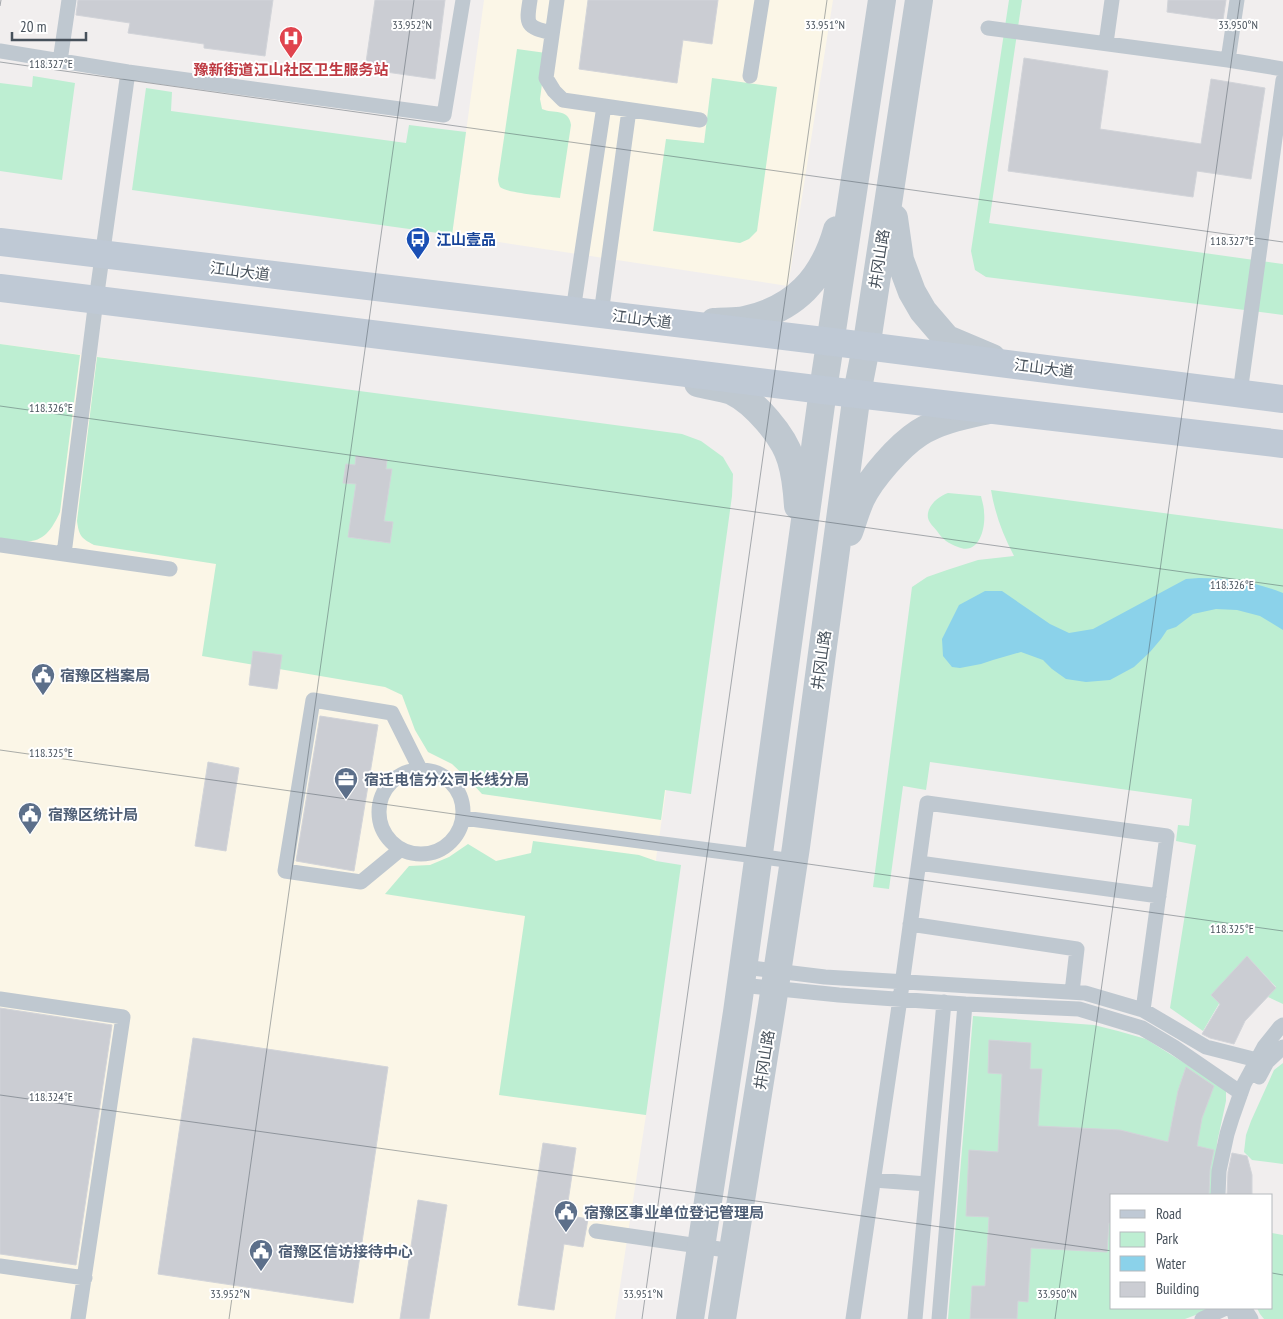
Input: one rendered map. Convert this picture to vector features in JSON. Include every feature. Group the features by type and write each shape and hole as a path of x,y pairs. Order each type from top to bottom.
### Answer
{"main road":[{"name":"江山大道","path":"0,242 680,323 1283,399"},
{"path":"0,288 824,390 1283,444"}],"street":[{"path":"690,1319 760,856 824,390 882,0"},
{"name":"井冈山路","path":"722,1319 794,861 857,393 866,346 919,0"},
{"path":"680,323 744,320 776,311 800,295 819,273 832,247 860,150"},
{"path":"890,190 900,260 912,292 923,311 948,339 1005,363"},
{"path":"614,364 732,391 756,408 776,431 791,458 797,485 799,572"},
{"path":"832,576 862,499 873,481 897,450 920,432 933,426 955,417 991,409"}],"lane":[{"path":"60,61 69,0"},
{"path":"0,51 128,72 444,115 463,0"},
{"path":"530,0 527,19 531,25 552,33"},
{"path":"557,0 546,78 554,92 564,100 700,120"},
{"path":"750,76 762,0"},
{"path":"1106,43 1112,0"},
{"path":"1228,60 1237,0"},
{"path":"988,28 1283,69"},
{"path":"64,554 96,300 128,72"},
{"path":"1240,394 1283,80"},
{"path":"574,311 604,106"},
{"path":"601,314 629,110"},
{"path":"0,545 170,569"},
{"path":"401,849 361,882 285,871 313,700 392,713 420,769"},
{"path":"420,769 434,771 448,778 458,789 463,803 463,818 459,831 451,842 440,850 427,854 414,854 401,849 390,841 382,830 379,817 380,803 384,790 393,780 406,772 420,769"},
{"path":"853,1319 903,981 927,803 1167,836 1143,1010"},
{"path":"463,818 794,861"},
{"path":"919,863 1159,896"},
{"path":"910,924 1078,949 1072,992"},
{"path":"742,976 776,980 839,995 965,1004 1079,1009 1142,1028 1174,1047 1241,1093"},
{"path":"776,980 825,976 1085,993 1143,1010 1206,1047 1257,1060"},
{"path":"0,999 123,1017 78,1319"},
{"path":"915,1319 944,1002"},
{"path":"939,1319 965,1004"},
{"path":"1218,1194 1219,1171 1227,1134 1241,1093 1264,1047 1283,1025"},
{"path":"1226,1194 1227,1170 1239,1121 1267,1062 1283,1047"},
{"path":"874,1180 927,1184"},
{"path":"596,1231 732,1251"},
{"path":"0,1266 85,1278"},
{"path":"1202,1319 1224,1309"}],"shaded area":[{"path":"484,0 833,0 788,286 452,235"},
{"path":"0,344 246,376 703,539 619,1111 646,1115 615,1319 0,1319"}],"green space":[{"path":"1009,0 1022,0 989,223 1283,264 1283,315 986,277 975,270 971,251"},
{"path":"517,49 546,53 540,99 542,109 560,112 570,120 571,125 560,198 510,191 500,187 499,184 498,179"},
{"path":"33,76 75,83 62,180 0,171 0,83 32,87"},
{"path":"712,78 777,87 757,231 749,239 740,243 653,231 666,139 704,143"},
{"path":"146,88 172,92 171,111 406,143 409,125 466,132 452,235 132,190"},
{"path":"0,344 80,355 60,512 49,531 37,540 21,542 0,539"},
{"path":"97,357 682,434 701,441 723,457 733,474 732,496 691,794 665,790 661,820 482,794 452,764 428,752 415,730 402,695 385,687 202,656 216,564 94,545 81,536 77,521"},
{"path":"991,490 1283,529 1283,1004 1268,997 1276,987 1247,956 1203,1031 1170,1008 1196,845 1176,841 1178,825 1189,826 1192,799 930,762 926,790 903,786 889,889 873,887 912,587 927,577 978,560 1014,556 1000,524"},
{"path":"948,493 981,496 984,510 984,525 980,539 971,548 965,549 949,543 930,523 929,509 937,499"},
{"path":"533,841 639,855 656,861 681,865 646,1115 499,1095 525,916 385,894 409,866 430,865 449,857 468,844 496,861 531,853"},
{"path":"973,1016 1094,1025 1146,1039 1226,1089 1226,1101 1217,1143 1214,1194 1110,1194 1110,1309 1211,1309 1185,1319 948,1319"},
{"path":"1283,1063 1283,1164 1252,1160 1244,1152 1246,1135 1274,1070"},
{"path":"1273,1233 1283,1235 1283,1319 1264,1319 1258,1309 1273,1309"}],"water":[{"path":"1186,579 1242,581 1283,593 1283,630 1260,616 1237,610 1216,609 1193,614 1176,627 1167,630 1150,652 1134,667 1110,680 1086,682 1066,679 1043,660 1021,652 960,668 952,667 943,656 942,639 959,605 985,591 1002,591 1050,624 1069,633 1093,629"}],"building":[{"path":"78,0 273,0 265,56 204,48 204,44 128,33 130,23 76,15"},
{"path":"375,0 445,0 435,79 365,69"},
{"path":"588,0 718,0 712,44 683,40 677,83 579,69"},
{"path":"1168,0 1226,0 1223,20 1167,12"},
{"path":"1024,58 1108,71 1100,129 1201,144 1211,79 1265,88 1251,179 1197,171 1193,197 1008,171"},
{"path":"356,456 387,460 386,469 392,469 384,521 393,522 390,543 348,537 356,484 343,483 346,464 355,465"},
{"path":"253,651 282,655 277,689 249,685"},
{"path":"320,716 378,725 354,871 296,861"},
{"path":"208,762 239,768 226,851 195,846"},
{"path":"1247,956 1276,988 1245,1021 1234,1044 1202,1034 1220,1004 1211,995"},
{"path":"0,1008 112,1025 76,1265 0,1254"},
{"path":"193,1038 388,1067 353,1303 158,1274"},
{"path":"989,1040 1031,1043 1030,1069 1042,1069 1038,1126 1120,1130 1168,1142 1178,1091 1186,1067 1214,1086 1202,1118 1197,1146 1214,1150 1210,1170 1209,1194 1110,1194 1107,1252 1031,1248 1028,1302 1018,1301 1017,1319 970,1319 972,1286 985,1286 989,1217 966,1216 969,1150 998,1152 1002,1074 988,1073"},
{"path":"543,1143 576,1148 566,1215 588,1219 583,1247 564,1244 554,1310 518,1305"},
{"path":"1232,1153 1247,1156 1252,1175 1252,1194 1227,1194 1228,1172"},
{"path":"418,1200 447,1205 429,1319 400,1319"}],"place":[{"name":"豫新街道江山社区卫生服务站","path":"291,59"},
{"name":"江山壹品","path":"418,260"},
{"name":"宿豫区档案局","path":"43,696"},
{"name":"宿迁电信分公司长线分局","path":"346,800"},
{"name":"宿豫区统计局","path":"30,835"},
{"name":"宿豫区事业单位登记管理局","path":"566,1233"},
{"name":"宿豫区信访接待中心","path":"261,1272"}]}
